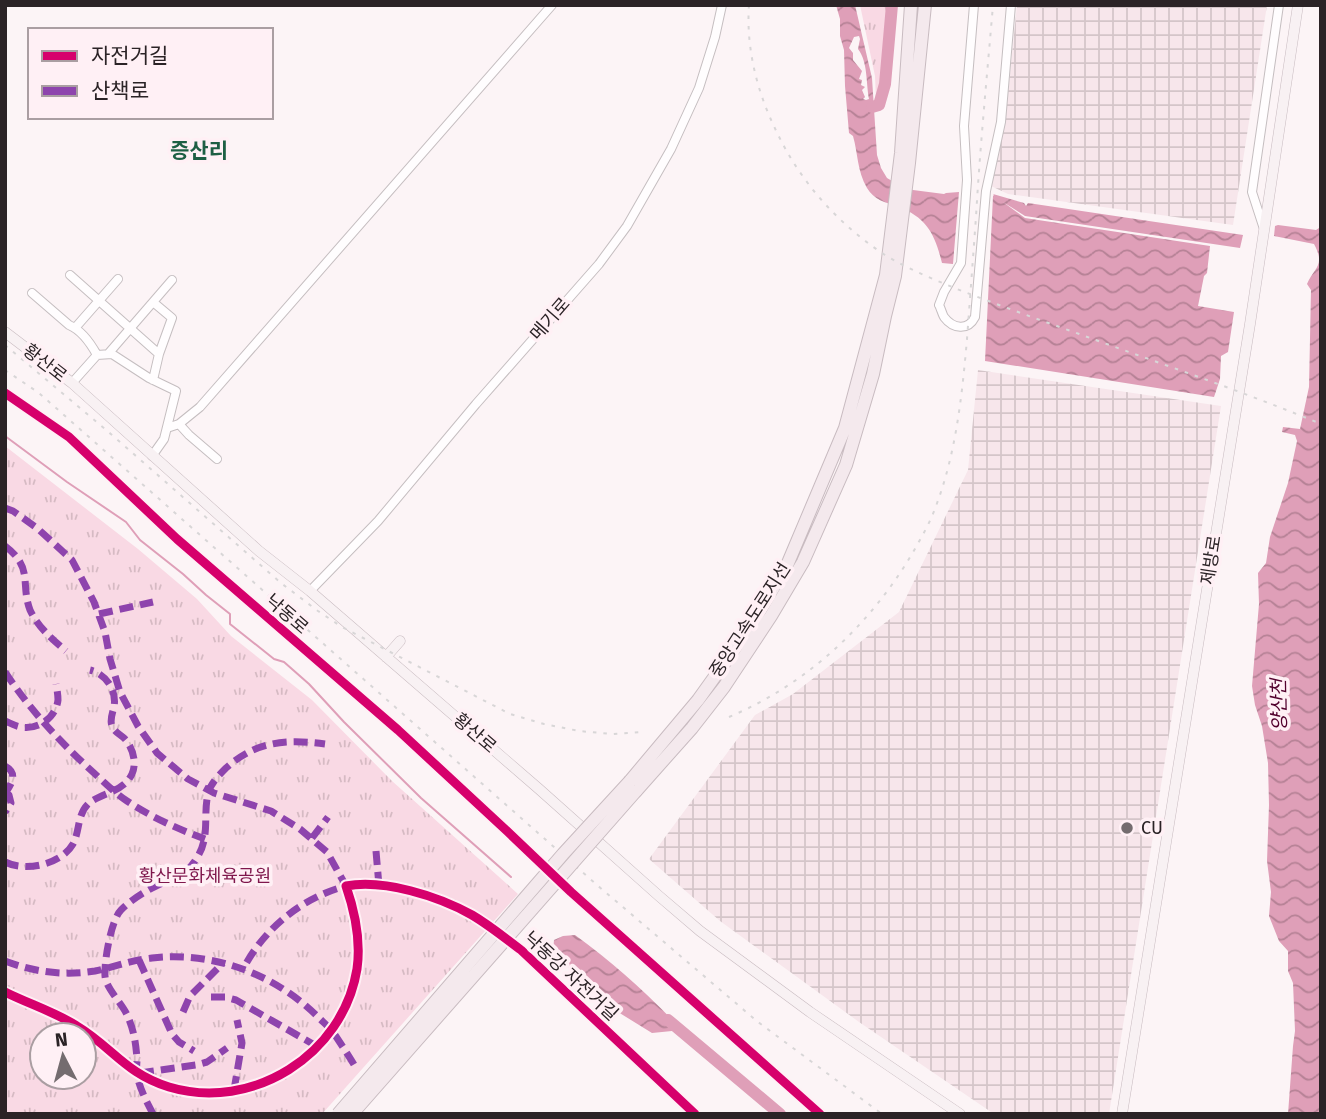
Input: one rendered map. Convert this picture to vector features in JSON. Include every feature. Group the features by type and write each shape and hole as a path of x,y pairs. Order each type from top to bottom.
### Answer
{"highway":[{"name":"중앙고속도로지선","path":"905,158 911,5"},
{"name":"중앙고속도로지선","path":"338,1114 564,854 692,728 724,687 803,562 846,465 873,374 890,276 925,5"},
{"name":"중앙고속도로지선","path":"352,1114 633,786"}],"main road":[{"name":"제방로","path":"1122,1114 1298,5"},
{"name":"황산로","path":"5,332 72,383 258,551 310,591 700,930 810,1012 960,1114"},
{"path":"386,657 400,641"}],"street":[{"path":"167,428 179,424 200,407 552,5"},
{"name":"메기로","path":"310,591 379,521 476,404 599,264 627,226 671,149 699,88 722,5"},
{"path":"974,5 964,126 967,180 961,263 939,305 944,317 958,327 973,323 975,317 986,191 1001,122 1011,5"},
{"path":"1264,229 1252,192 1279,5"},
{"path":"70,275 159,354"},
{"path":"75,328 118,279"},
{"path":"108,354 172,280"},
{"path":"33,293 75,328 97,355"},
{"path":"153,302 172,318 153,380"},
{"path":"72,383 97,355 112,354 176,391 164,439 152,456"},
{"name":"낙동로","path":"5,393 69,437 177,539 397,730 580,901 820,1114"},
{"path":"179,424 217,459"}],"shaded area":[{"path":"1017,5 1267,5 1233,225 1008,194 991,186 1005,123"},
{"path":"978,370 1221,406 1109,1114 994,1114 859,1022 720,921 649,859 755,715 793,694 899,612 968,470"}],"green space":[{"path":"860,5 889,5 882,85 880,95 876,99 875,76"},
{"name":"황산문화체육공원","path":"5,446 138,549 197,599 231,636 312,700 392,781 518,894 322,1114 10,1114 5,1111"}],"water":[{"path":"836,5 855,5 872,78 877,155 887,178 913,190 944,194 959,192 953,264 942,263 933,236 923,222 908,211 876,198 864,182 853,136 849,133 840,19","holes":["859,36 858,49 865,66 869,99 866,100 863,99 865,97 862,90 865,87 859,79 862,71 853,60 853,53 849,48 854,37"]},
{"path":"993,194 1024,203 1026,206 1028,203 1243,235 1240,248 1025,216 1003,202 1025,218 1210,246 1207,273 1204,276 1198,306 1234,312 1228,352 1221,356 1220,379 1214,397 985,361"},
{"name":"양산천","path":"1321,216 1321,1114 1288,1114 1295,1031 1293,983 1288,971 1288,951 1279,941 1269,916 1271,892 1267,861 1268,763 1252,686 1259,604 1258,573 1266,563 1270,537 1288,483 1297,441 1295,435 1282,432 1283,427 1300,429 1309,387 1311,290 1307,284 1319,262 1314,244 1274,236 1275,226 1316,230 1319,228"},
{"path":"575,935 631,980 682,1030 652,1033 618,1012 574,975 553,950 554,940"}],"waterway":[{"path":"872,107 879,105 885,84 892,5"},
{"path":"5,436 126,522 140,540 230,614 230,624 274,659 284,662 309,684 421,798 511,877"},
{"path":"668,1020 780,1114"}],"railway":[{"path":"749,5 749,35 757,81 783,144 819,197 867,242 903,265 957,289 1321,424"},
{"path":"729,717 784,688 810,670 856,629 912,554 936,506 953,445 963,382 993,5"},
{"path":"5,345 281,583 342,627 510,714 579,731 612,734 644,732"},
{"path":"5,370 39,393 597,885 758,1022 882,1114"}],"marked path":[{"path":"5,508 37,528 72,560 94,602 105,632 120,692 138,726 157,753 188,779 214,793 271,811 300,829 327,852 346,886 314,898 286,917 262,941 243,969"},
{"path":"5,546 20,561 25,576 27,600 33,616 66,651"},
{"path":"99,614 153,602"},
{"path":"5,862 32,866 42,865 60,857 73,844 84,808 94,800 118,789 132,774 132,751 111,723 114,707 112,689 101,675 90,670"},
{"path":"5,672 46,726 114,791 155,817 205,839"},
{"path":"5,721 19,727 40,725 50,717 57,706 56,684"},
{"path":"153,1114 138,1079 130,1022 108,986 105,976 109,942 117,915 138,897 189,869 204,841 209,790 226,768 249,752 272,744 325,744"},
{"path":"5,766 13,775 6,792"},
{"path":"5,792 11,803 5,812"},
{"path":"312,838 328,817"},
{"path":"376,851 379,886"},
{"path":"5,961 27,968 61,973 95,971 145,959 175,957 220,962 263,978 301,1002 333,1032 356,1068"},
{"path":"139,960 172,1034 194,1051"},
{"path":"183,1012 190,996 223,963"},
{"path":"211,997 236,1000 318,1047"},
{"path":"234,1090 242,1043 237,1020"},
{"path":"140,1073 207,1062 227,1048"}],"cycle path":[{"path":"5,393 69,437 177,539 398,730 571,892 820,1114"},
{"name":"낙동강 자전거길","path":"5,992 69,1021 130,1068 154,1082 200,1093 231,1091 261,1083 289,1070 313,1051 333,1027 348,1000 357,969 358,937 346,886 361,884 394,887 458,908 503,936 695,1114"}],"place":[{"name":"CU","path":"1127,828"}],"district":[{"name":"증산리","path":"199,151"}]}
